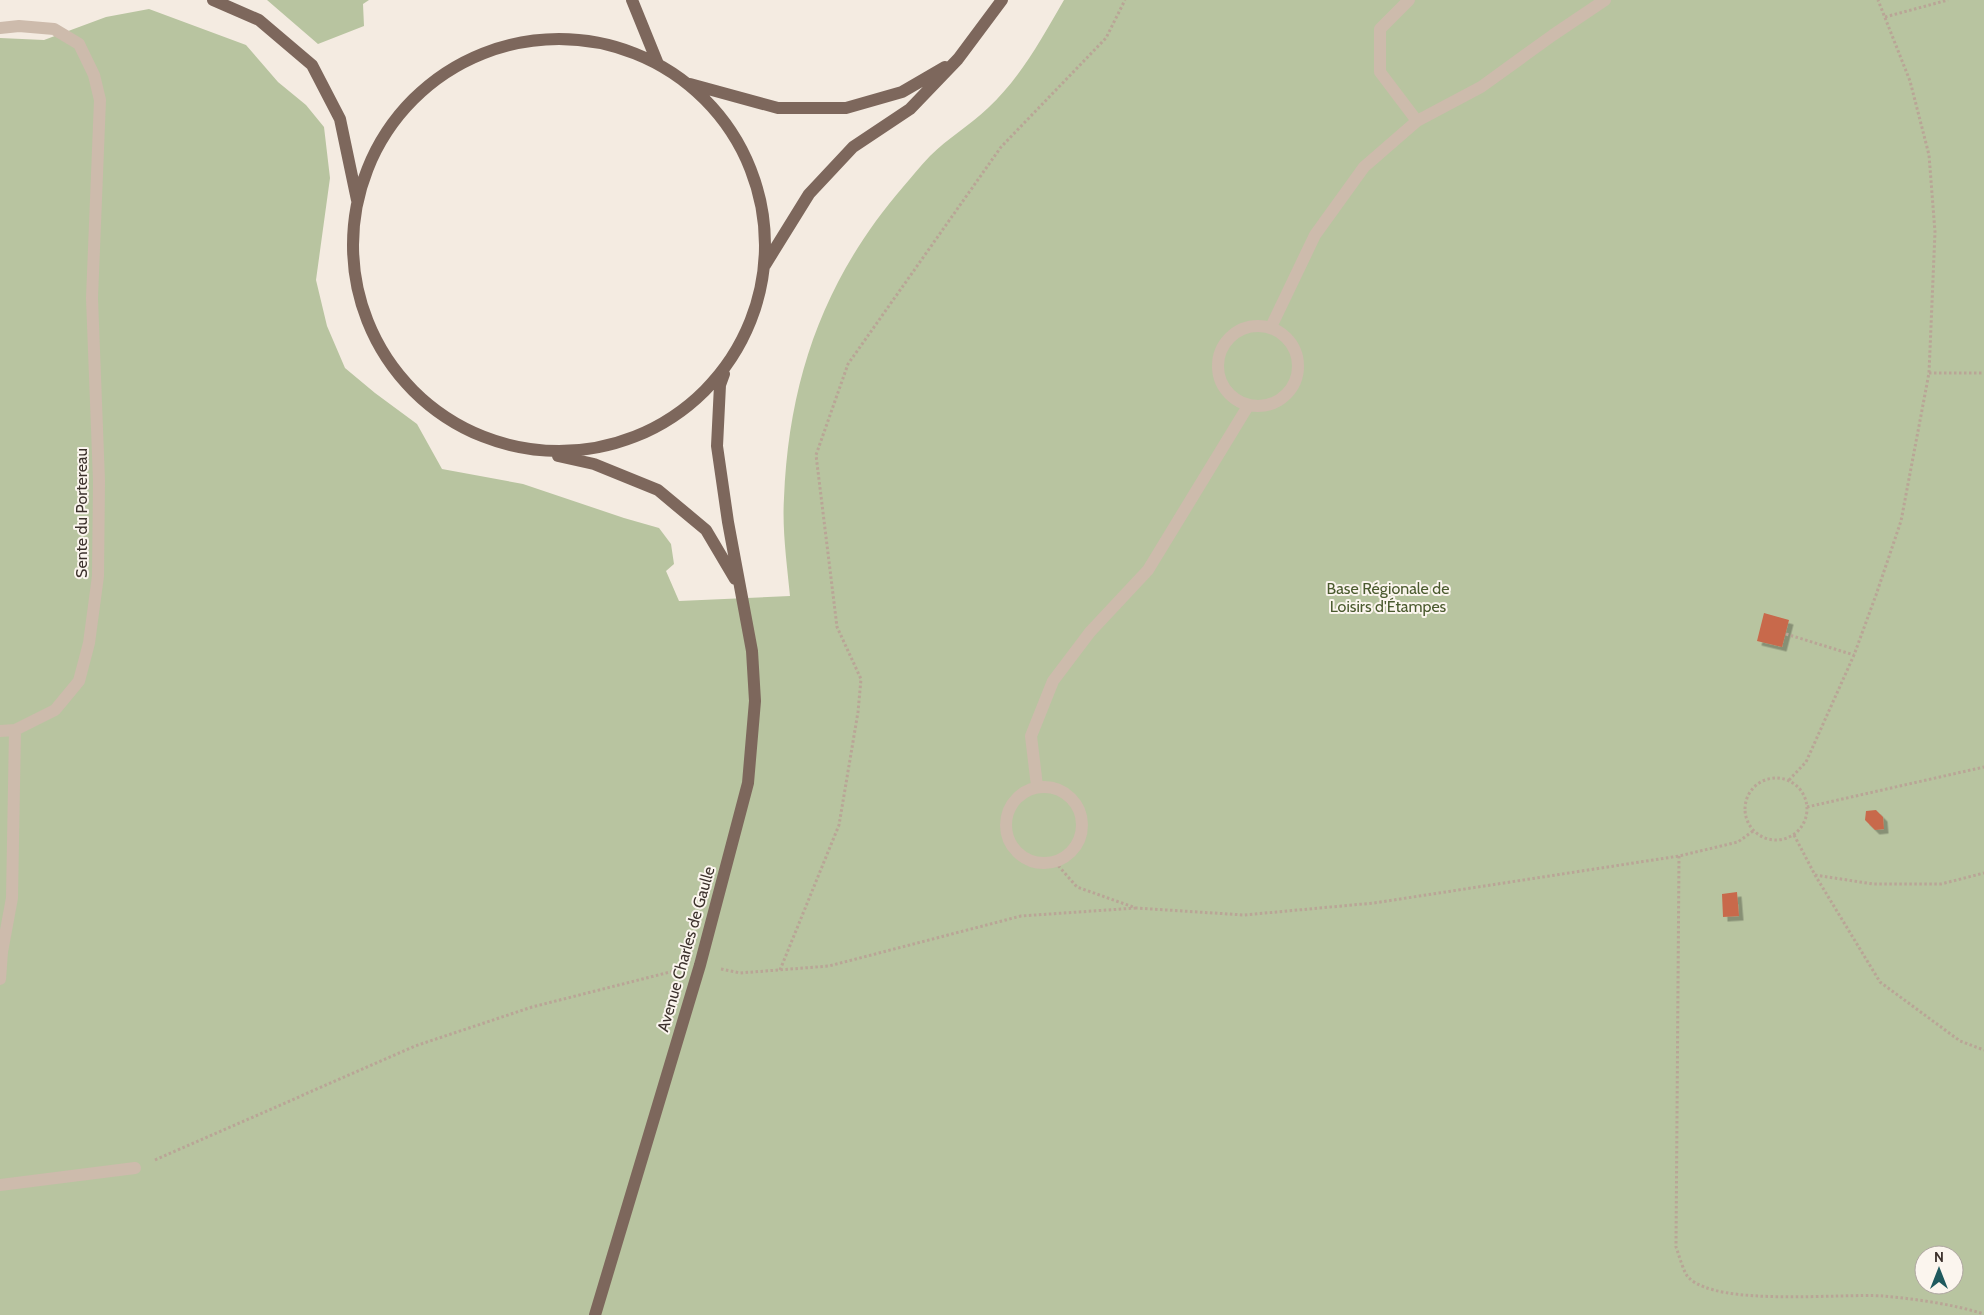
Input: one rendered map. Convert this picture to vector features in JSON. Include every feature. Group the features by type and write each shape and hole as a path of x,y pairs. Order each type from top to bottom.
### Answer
{"main road":[{"path":"213,0 259,20 312,65 340,119 357,202"},
{"path":"632,0 658,64"},
{"path":"765,265 809,194 853,147 910,109 958,59 1002,0"},
{"path":"567,39 597,43 628,51 658,64 687,83 713,107 733,133 747,158 759,190 766,230 765,265 757,306 746,335 726,367 708,389 684,410 657,427 627,440 597,448 567,452 538,451 490,439 450,421 422,400 403,381 387,360 368,325 362,308 355,278 352,245 357,202 364,177 374,154 395,120 420,92 452,68 482,54 506,46 538,40 567,39"},
{"path":"687,83 778,108 846,108 902,92 958,59"},
{"name":"Avenue Charles de Gaulle","path":"595,1315 700,965 748,783 755,700 752,651 739,585 717,446 720,384 726,367"},
{"name":"Avenue Charles de Gaulle","path":"538,451 594,464 658,490 706,530 739,585"}],"street":[{"path":"1409,0 1380,29 1380,72 1417,121"},
{"path":"1271,327 1315,235 1364,167 1417,121 1481,87 1605,0"},
{"name":"Sente du Portereau","path":"0,28 19,26 54,29 79,44 94,75 100,100 92,298 99,481 98,576 89,643 79,681 55,710 15,730"},
{"path":"1271,327 1283,334 1293,344 1298,357 1299,370 1295,384 1287,395 1276,403 1262,407 1248,406 1235,400 1225,389 1219,376 1218,362 1222,348 1230,336 1242,328 1271,327"},
{"path":"1037,786 1031,736 1052,681 1090,632 1148,570 1248,406"},
{"path":"0,731 15,730 12,898 2,952 0,979"},
{"path":"1037,786 1052,787 1066,792 1076,803 1082,816 1082,831 1077,844 1068,855 1055,862 1041,864 1027,860 1016,852 1008,840 1005,826 1007,812 1013,800 1024,791 1037,786"},
{"path":"0,1185 135,1168"}],"path":[{"path":"780,970 839,825 858,712 861,680 837,626 816,455 848,364 1001,147 1106,38 1125,0"},
{"path":"1789,780 1806,762 1854,655 1901,521 1929,373 1935,232 1929,155 1910,81 1878,0"},
{"path":"1885,17 1948,0"},
{"path":"1929,373 1984,372"},
{"path":"1786,634 1854,655"},
{"path":"1807,807 1984,767"},
{"path":"1778,778 1789,780 1798,787 1805,796 1807,807 1806,818 1801,828 1794,835 1784,840 1762,838 1747,823 1744,812 1745,801 1750,791 1768,779 1778,778"},
{"path":"135,1168 415,1046 532,1007 700,965 740,973 829,966 1021,916 1136,908 1244,915 1364,904 1679,856 1738,842 1753,831"},
{"path":"1794,835 1815,875 1880,982 1960,1041 1984,1050"},
{"path":"1679,856 1676,1247 1688,1278 1710,1290 1762,1296 1883,1296 1966,1309 1984,1314"},
{"path":"1055,862 1077,887 1136,908"},
{"path":"1815,875 1873,884 1941,884 1984,873"}],"green space":[{"path":"267,0 369,0 363,4 364,26 318,44"},
{"name":"Base Régionale de Loisirs d'Étampes","path":"1064,0 1984,0 1984,1315 0,1315 0,38 44,40 106,17 149,9 246,45 278,82 306,105 324,127 330,178 316,280 327,326 345,368 417,424 442,469 523,484 659,528 671,544 674,564 666,571 679,601 790,596 784,522 787,454 803,371 816,332 832,294 875,222 903,187 937,149 981,114 1000,96 1030,57"}],"building":[{"path":"1764,613 1789,620 1782,647 1757,641"},
{"path":"1876,810 1883,817 1884,829 1875,830 1865,820 1866,811"},
{"path":"1737,892 1739,916 1723,917 1722,894"}]}
